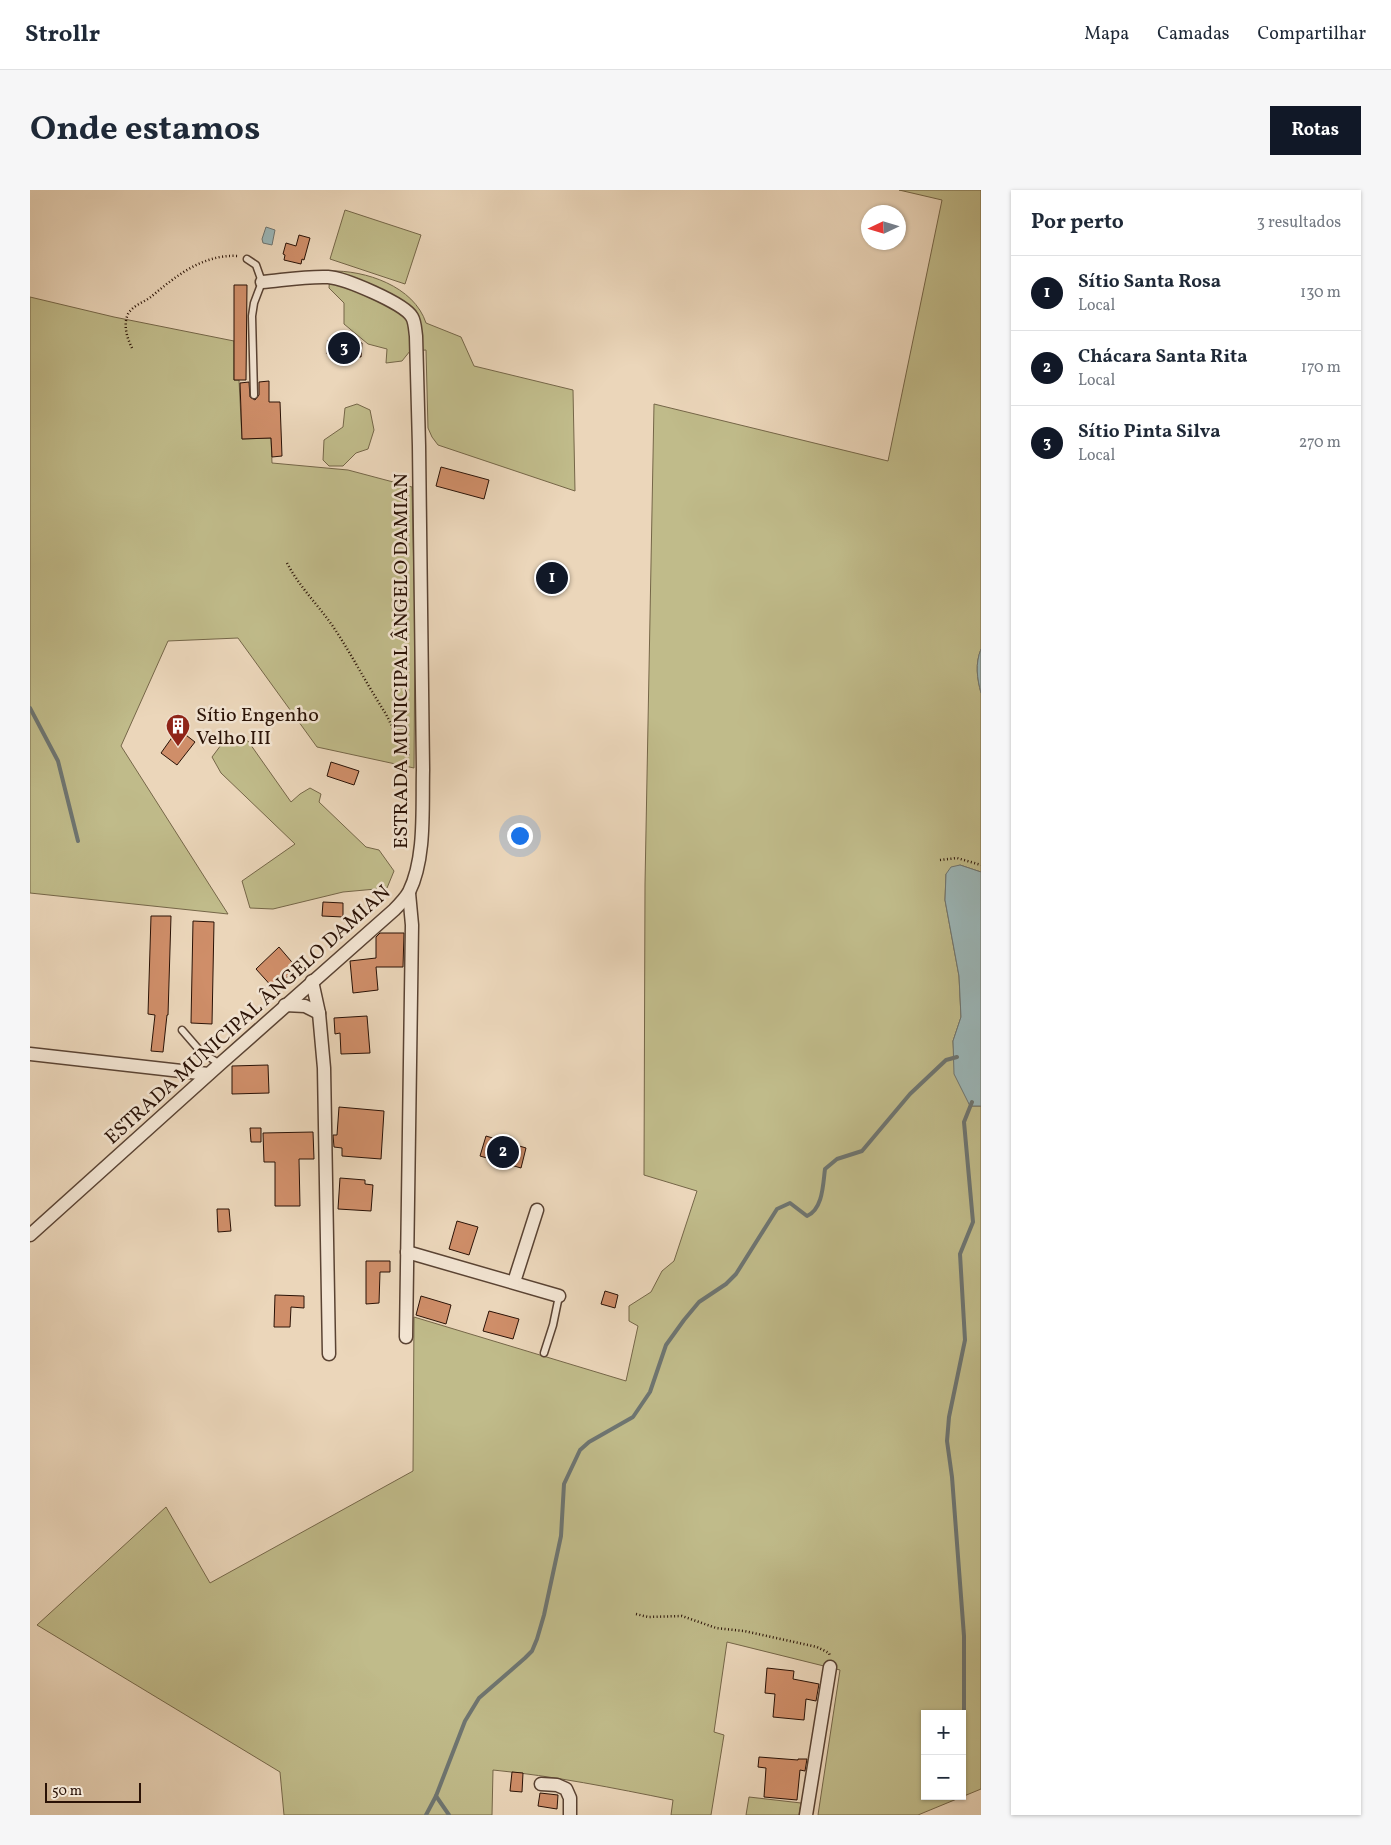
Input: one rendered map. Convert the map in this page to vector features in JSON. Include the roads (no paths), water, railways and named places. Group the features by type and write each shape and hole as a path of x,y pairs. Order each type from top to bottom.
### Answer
{"street":[{"name":"ESTRADA MUNICIPAL ÂNGELO DAMIAN","path":"30,1235 285,1005 394,910 409,893 417,872 420,844 423,759 419,446 414,323 411,316 398,305 346,280 328,277 262,282"},
{"path":"406,1337 412,925 409,893"},
{"path":"312,981 319,1013 325,1100 329,1354"},
{"path":"285,1005 305,1006 319,1013"},
{"path":"30,1054 208,1074"},
{"path":"514,1282 537,1210"},
{"path":"407,1252 559,1296"},
{"path":"806,1815 830,1667"},
{"path":"541,1784 557,1785 566,1789 570,1798 570,1815"}],"lane":[{"path":"247,259 256,265 262,282 252,316 254,395"},
{"path":"182,1030 201,1052 220,1064"},
{"path":"544,1353 553,1325 559,1296"}],"water":[{"path":"266,227 275,230 272,245 263,243 262,239"},
{"path":"981,649 981,693 977,671"},
{"path":"960,865 981,872 981,1106 970,1106 954,1074 953,1041 961,1017 959,976 945,900 946,874 951,867"}],"waterway":[{"path":"30,708 58,761 78,841"},
{"path":"426,1815 436,1796 465,1721 479,1698 532,1651 544,1615 561,1536 564,1484 580,1450 589,1442 633,1417 650,1392 666,1345 699,1302 726,1284 736,1274 777,1209 790,1203 807,1216 812,1213 821,1196 825,1169 837,1159 862,1151 910,1094 946,1060 957,1057"},
{"path":"964,1710 964,1636 952,1477 947,1441 949,1417 965,1340 960,1254 973,1222 964,1122 972,1102"},
{"path":"436,1796 449,1815"}],"place":[{"name":"Sítio Pinta Silva","path":"344,348"},
{"name":"Sítio Santa Rosa","path":"552,578"},
{"name":"Sítio Engenho Velho III","path":"178,747"},
{"name":"Chácara Santa Rita","path":"503,1152"}]}
